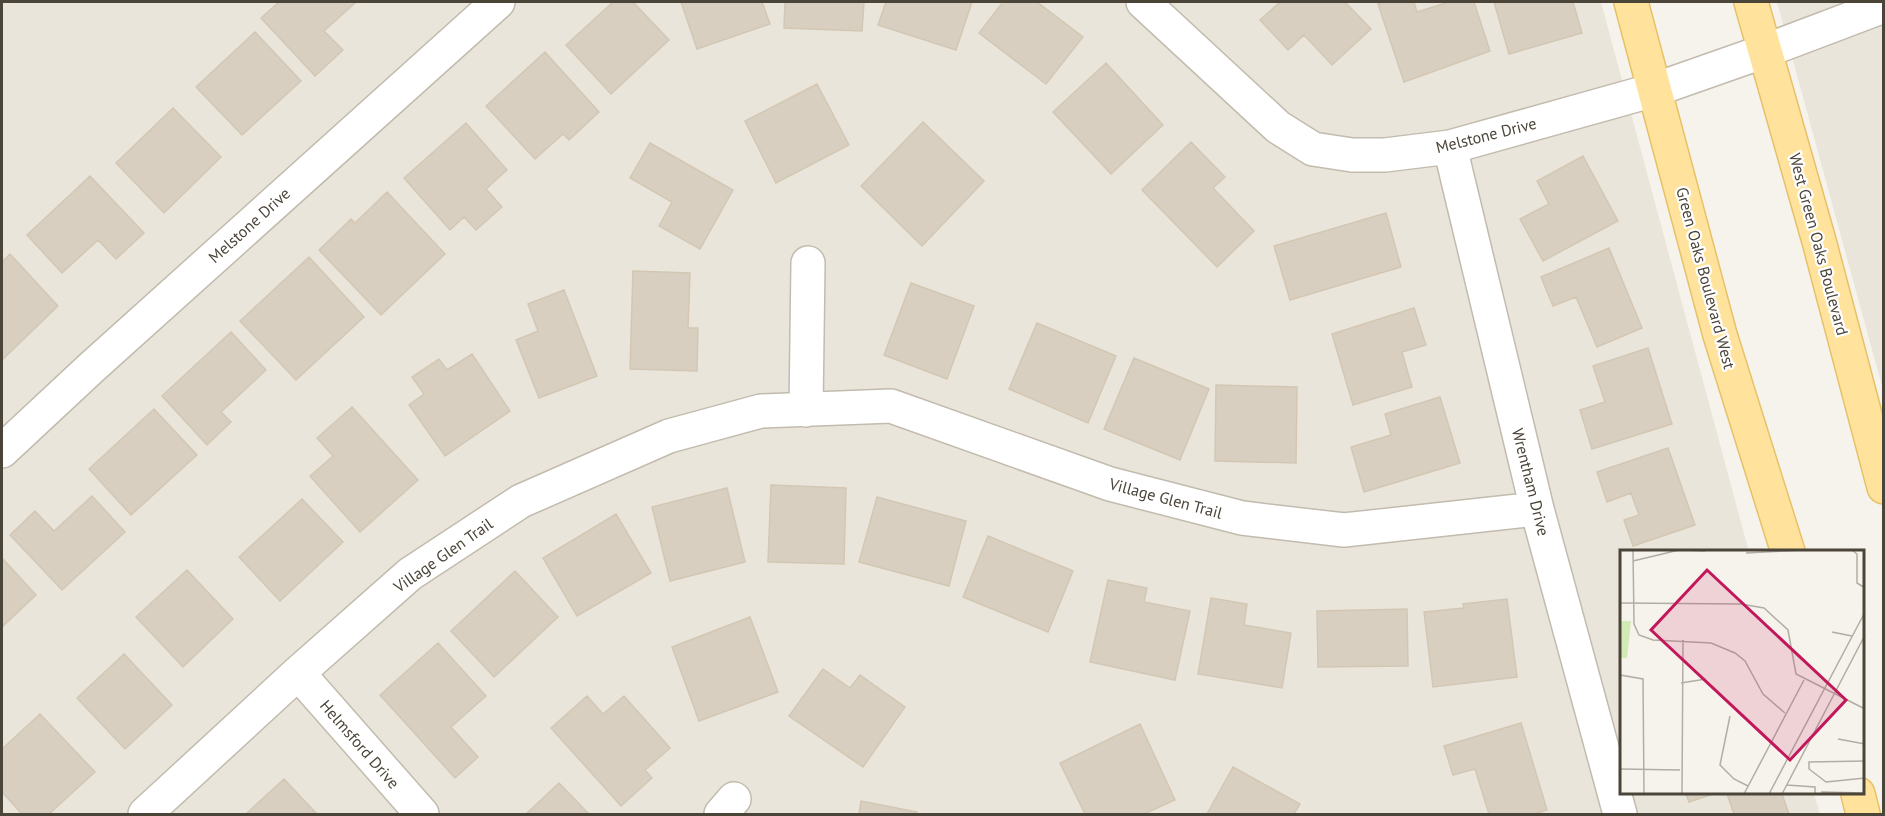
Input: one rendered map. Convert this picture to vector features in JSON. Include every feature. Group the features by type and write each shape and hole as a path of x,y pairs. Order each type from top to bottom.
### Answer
{"main road":[{"name":"Green Oaks Boulevard West","path":"1631,2 1720,335 1787,550"},
{"name":"West Green Oaks Boulevard","path":"1751,2 1819,241 1884,487"},
{"path":"1858,795 1863,814"}],"street":[{"name":"Melstone Drive","path":"2,451 126,336 498,2"},
{"name":"Melstone Drive","path":"1143,2 1278,127 1313,149 1352,155 1385,155 1450,147 1654,90 1884,6"},
{"name":"Wrentham Drive","path":"1450,147 1537,509 1620,814"},
{"path":"806,410 808,263"},
{"name":"Village Glen Trail","path":"145,814 298,673 410,574 521,501 669,436 761,411 891,406 1110,484 1242,518 1344,531 1537,509"},
{"name":"Helmsford Drive","path":"298,673 422,814"}],"shaded area":[{"path":"2,2 1601,2 1748,550 1620,550 1620,795 1814,795 1820,814 2,814"},
{"path":"1777,2 1883,2 1883,390"}],"building":[{"path":"279,2 356,2 324,31 343,50 315,76 261,18"},
{"path":"613,2 633,2 669,40 611,94 566,45"},
{"path":"681,2 762,2 770,24 697,49"},
{"path":"785,2 864,2 862,31 784,28"},
{"path":"886,2 972,2 956,50 878,25"},
{"path":"1003,2 1037,2 1083,37 1046,84 979,33"},
{"path":"1280,2 1345,2 1371,29 1332,65 1304,35 1288,50 1260,20"},
{"path":"1414,2 1417,12 1449,2 1474,2 1490,51 1404,82 1378,4"},
{"path":"1494,2 1573,2 1582,33 1509,54"},
{"path":"255,32 301,81 242,135 196,87"},
{"path":"545,52 599,112 569,140 563,134 535,159 486,106"},
{"path":"1106,63 1163,125 1111,174 1053,112"},
{"path":"817,84 849,145 776,183 745,121"},
{"path":"173,108 221,157 164,213 116,163"},
{"path":"923,122 984,181 922,246 861,186"},
{"path":"466,123 507,170 486,189 502,207 476,230 464,217 450,230 404,178"},
{"path":"1191,142 1225,177 1213,188 1254,231 1217,267 1142,190"},
{"path":"650,143 733,190 700,249 659,226 672,202 630,178"},
{"path":"1583,156 1618,221 1543,261 1520,219 1549,204 1537,181"},
{"path":"90,176 144,233 116,259 98,240 62,273 27,235"},
{"path":"387,192 445,254 381,315 319,250 351,219 355,223"},
{"path":"1386,213 1401,267 1290,300 1274,246"},
{"path":"1609,248 1642,328 1597,347 1576,297 1553,306 1541,277"},
{"path":"10,254 58,306 2,360 2,262"},
{"path":"309,257 364,317 296,380 240,321"},
{"path":"633,271 690,273 688,328 698,328 697,371 630,369"},
{"path":"911,283 974,306 947,379 884,355"},
{"path":"564,290 597,376 539,398 516,340 538,331 528,304"},
{"path":"1414,308 1426,345 1402,352 1412,387 1353,405 1332,334"},
{"path":"1037,323 1116,356 1088,423 1009,389"},
{"path":"231,332 266,370 221,412 231,422 207,445 162,396"},
{"path":"1648,348 1672,424 1592,449 1580,410 1605,402 1593,366"},
{"path":"472,354 510,411 445,456 409,405 424,394 412,377 439,359 447,370"},
{"path":"1134,358 1209,389 1180,460 1104,429"},
{"path":"1216,385 1297,387 1296,463 1215,461"},
{"path":"1440,397 1460,463 1364,492 1351,447 1391,435 1385,414"},
{"path":"352,407 418,480 360,532 310,476 333,456 317,438"},
{"path":"154,409 197,455 131,515 89,469"},
{"path":"1668,448 1695,525 1633,546 1624,520 1639,515 1631,493 1607,502 1597,472"},
{"path":"771,485 846,488 844,564 768,562"},
{"path":"727,488 745,562 670,581 652,507"},
{"path":"92,496 125,532 62,590 10,535 35,511 54,531"},
{"path":"877,497 966,521 949,586 859,562"},
{"path":"302,499 343,542 280,601 239,557"},
{"path":"616,514 651,573 577,616 543,558"},
{"path":"988,536 1073,571 1048,632 963,597"},
{"path":"2,558 36,595 2,627"},
{"path":"187,570 233,619 183,667 136,617"},
{"path":"515,571 558,617 494,677 451,631"},
{"path":"1108,580 1147,588 1144,602 1190,611 1175,680 1090,662"},
{"path":"1211,598 1247,604 1244,625 1291,633 1282,688 1198,674"},
{"path":"1507,599 1517,677 1433,687 1424,612 1464,608 1463,604"},
{"path":"1407,609 1408,666 1318,667 1317,611"},
{"path":"750,617 778,692 699,721 672,647"},
{"path":"438,643 486,696 451,727 478,757 455,778 380,695"},
{"path":"124,654 172,705 125,749 77,698"},
{"path":"823,669 850,688 860,675 905,707 863,767 789,716"},
{"path":"587,696 603,714 624,696 670,748 645,770 652,778 621,806 551,728"},
{"path":"40,714 95,772 49,814 22,814 2,792 2,749"},
{"path":"1521,723 1547,810 1534,814 1489,814 1475,769 1453,775 1444,746"},
{"path":"1140,724 1175,800 1144,814 1085,814 1060,763"},
{"path":"1233,767 1300,804 1294,814 1207,814"},
{"path":"284,779 317,814 246,814"},
{"path":"559,783 589,814 526,814"},
{"path":"1686,795 1710,795 1689,802"},
{"path":"1727,795 1782,795 1789,814 1734,814"},
{"path":"861,801 917,812 916,814 859,814"}]}
